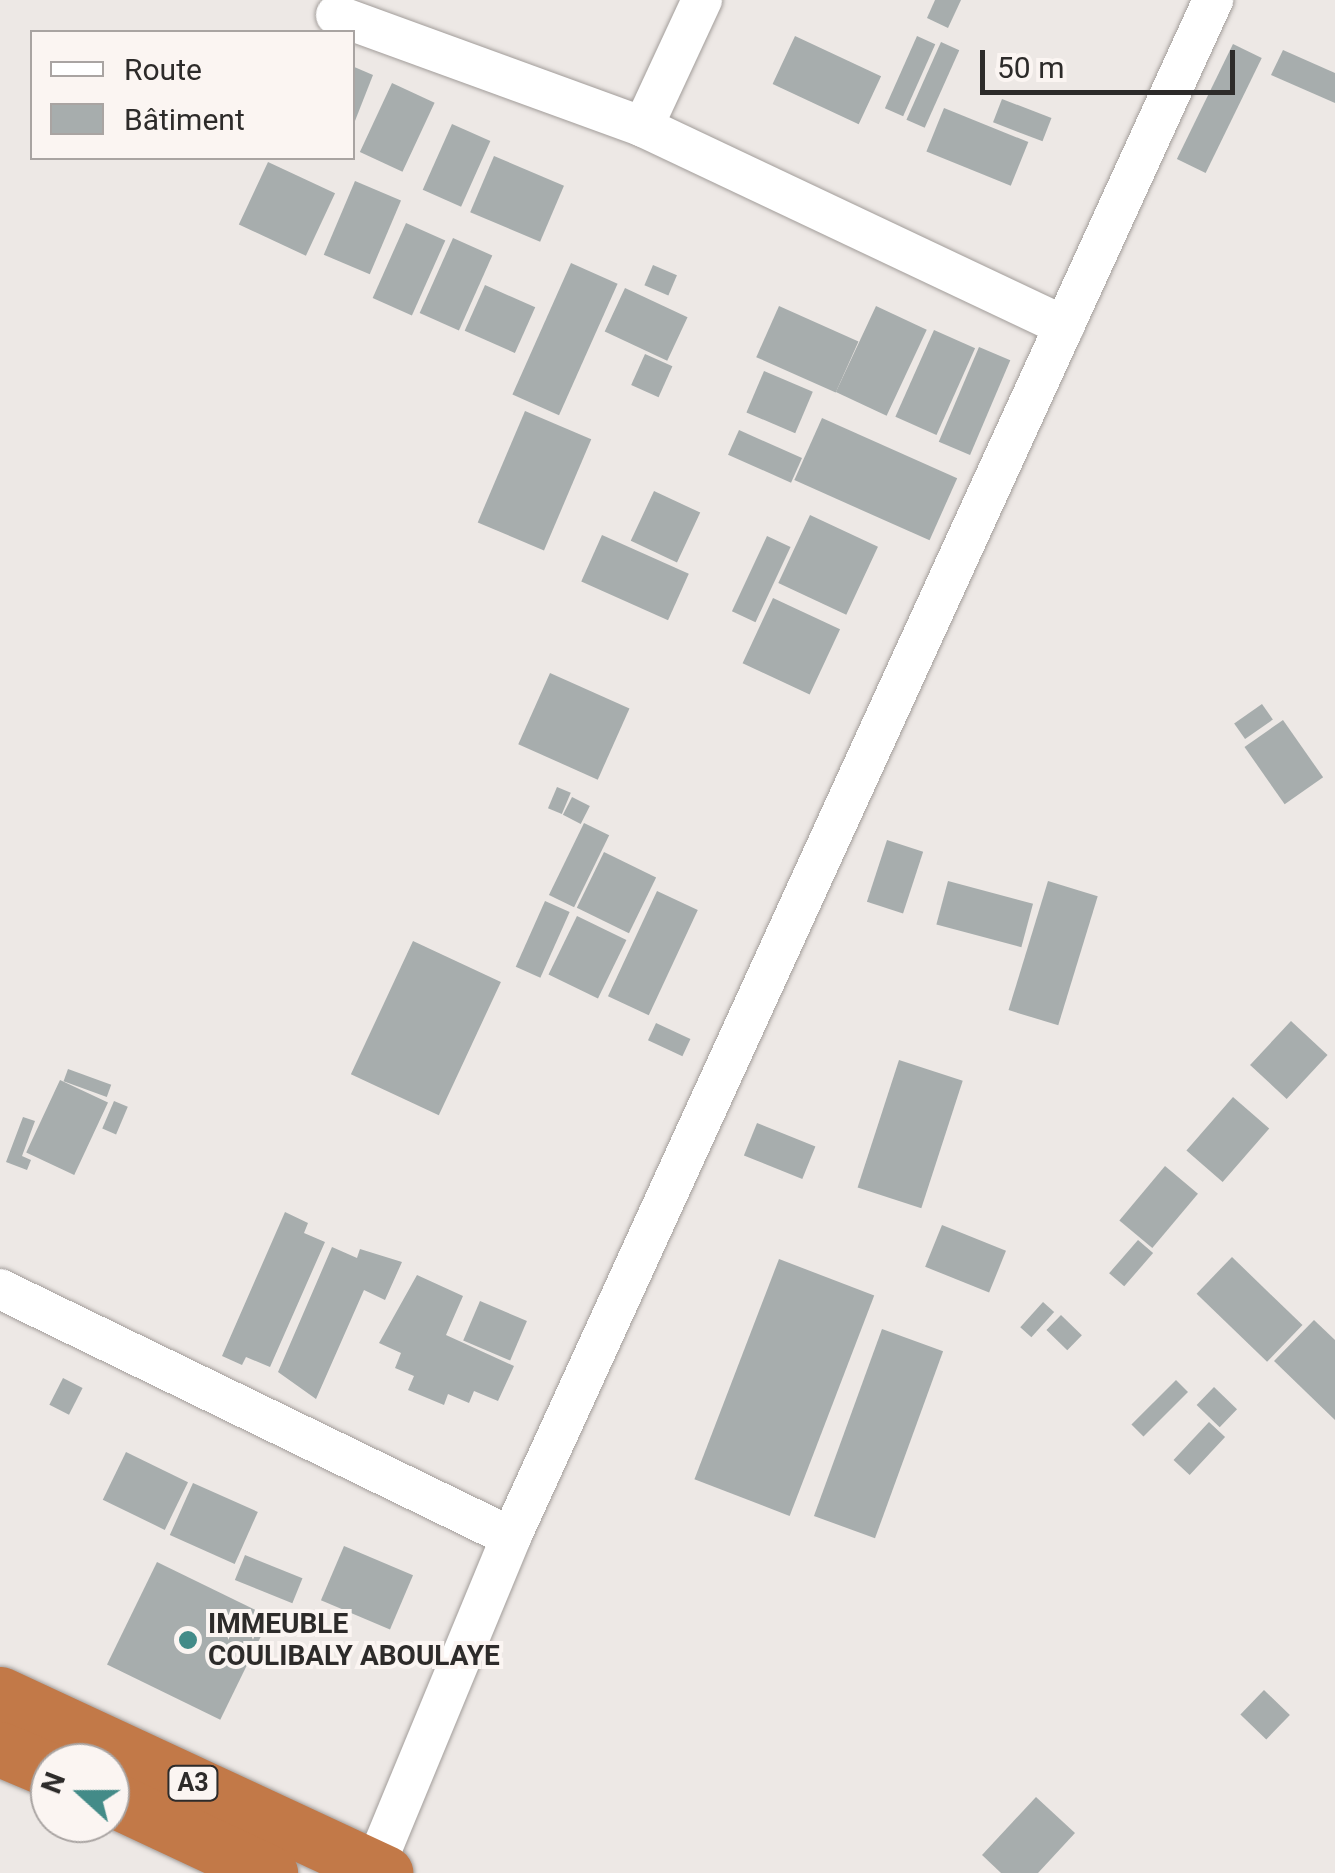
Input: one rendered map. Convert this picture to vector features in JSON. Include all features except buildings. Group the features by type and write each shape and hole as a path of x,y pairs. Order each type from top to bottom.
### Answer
{"highway":[{"name":"A3","path":"0,1694 380,1870"},
{"path":"0,1749 30,1762"},
{"name":"A3","path":"130,1807 270,1873"}],"street":[{"path":"643,127 702,0"},
{"path":"380,1870 511,1536 1213,0"},
{"path":"336,15 643,127 1064,326"},
{"path":"0,1289 511,1536"}],"place":[{"name":"IMMEUBLE COULIBALY ABOULAYE","path":"188,1640"}]}
